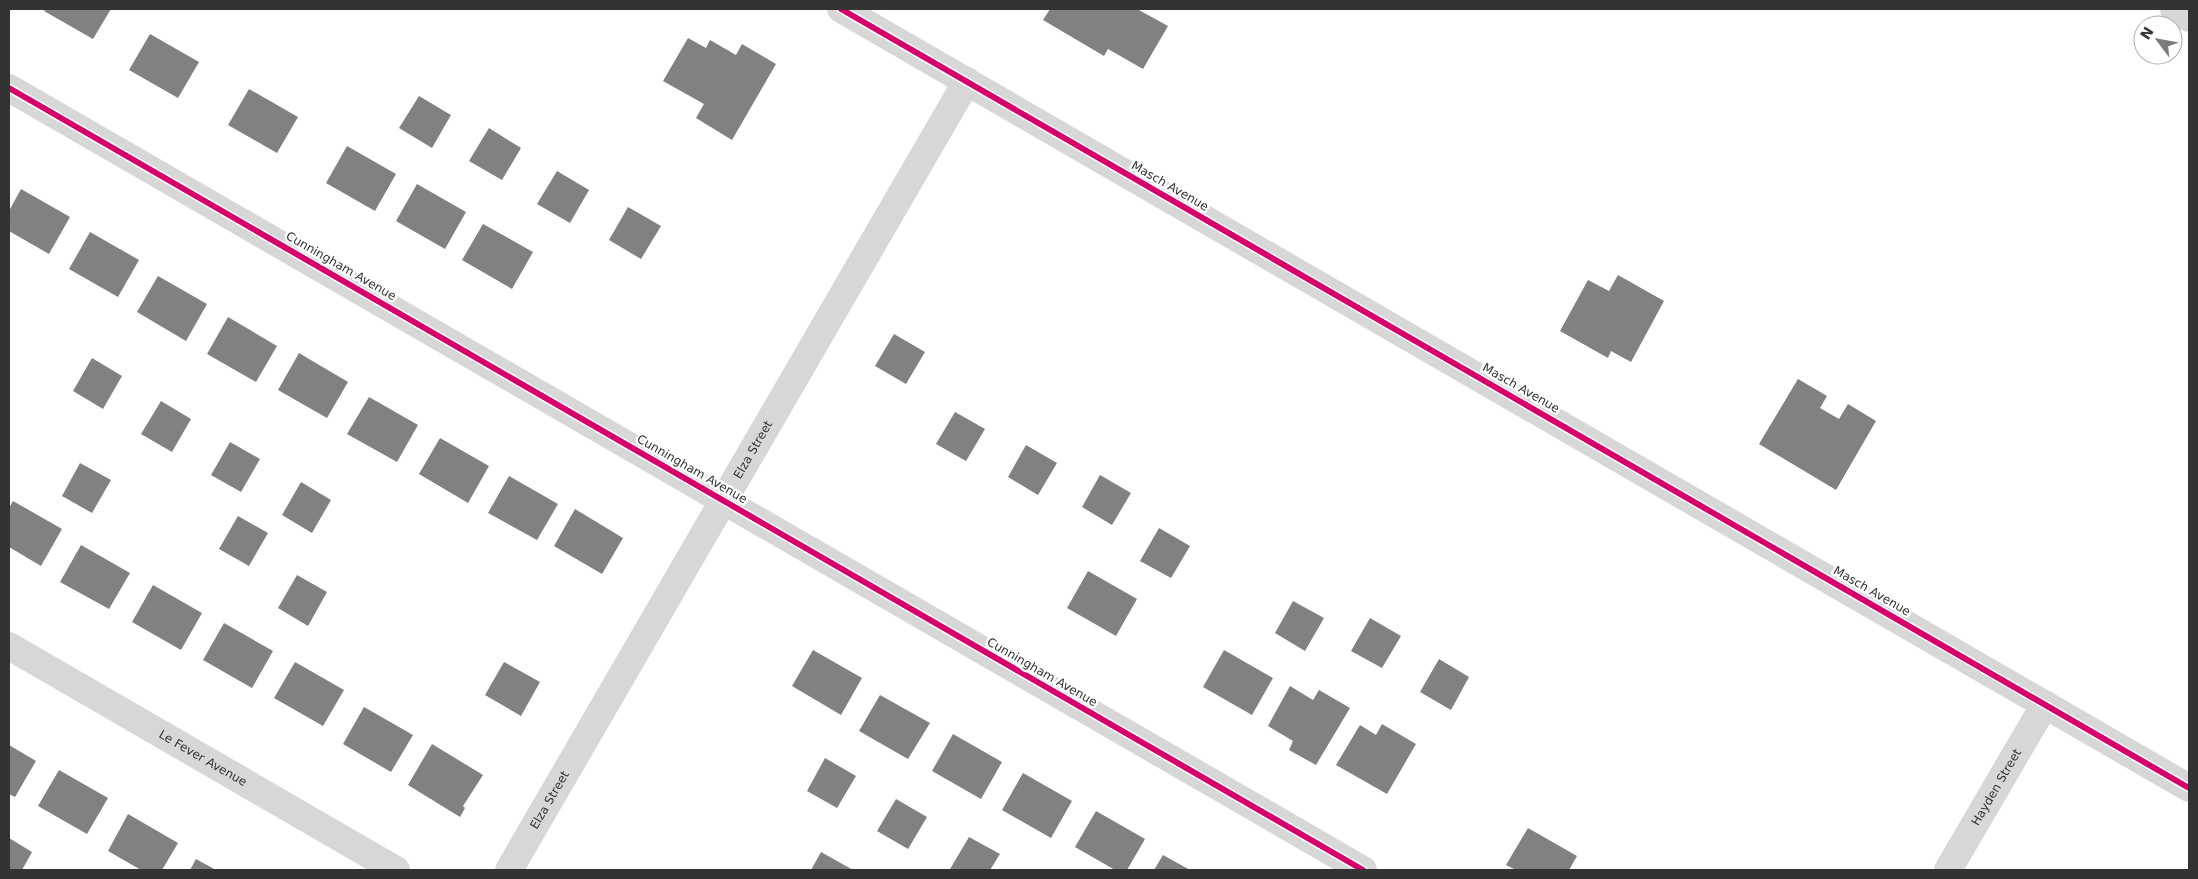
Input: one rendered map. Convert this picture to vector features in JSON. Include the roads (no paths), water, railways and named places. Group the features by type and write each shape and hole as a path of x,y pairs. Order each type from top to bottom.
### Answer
{"street":[{"name":"Masch Avenue","path":"842,9 2189,788"},
{"path":"2174,9 2189,18"},
{"name":"Elza Street","path":"509,870 967,82"},
{"name":"Cunningham Avenue","path":"9,88 1363,870"},
{"name":"Le Fever Avenue","path":"9,646 396,870"},
{"name":"Hayden Street","path":"1948,870 2045,704"}]}
